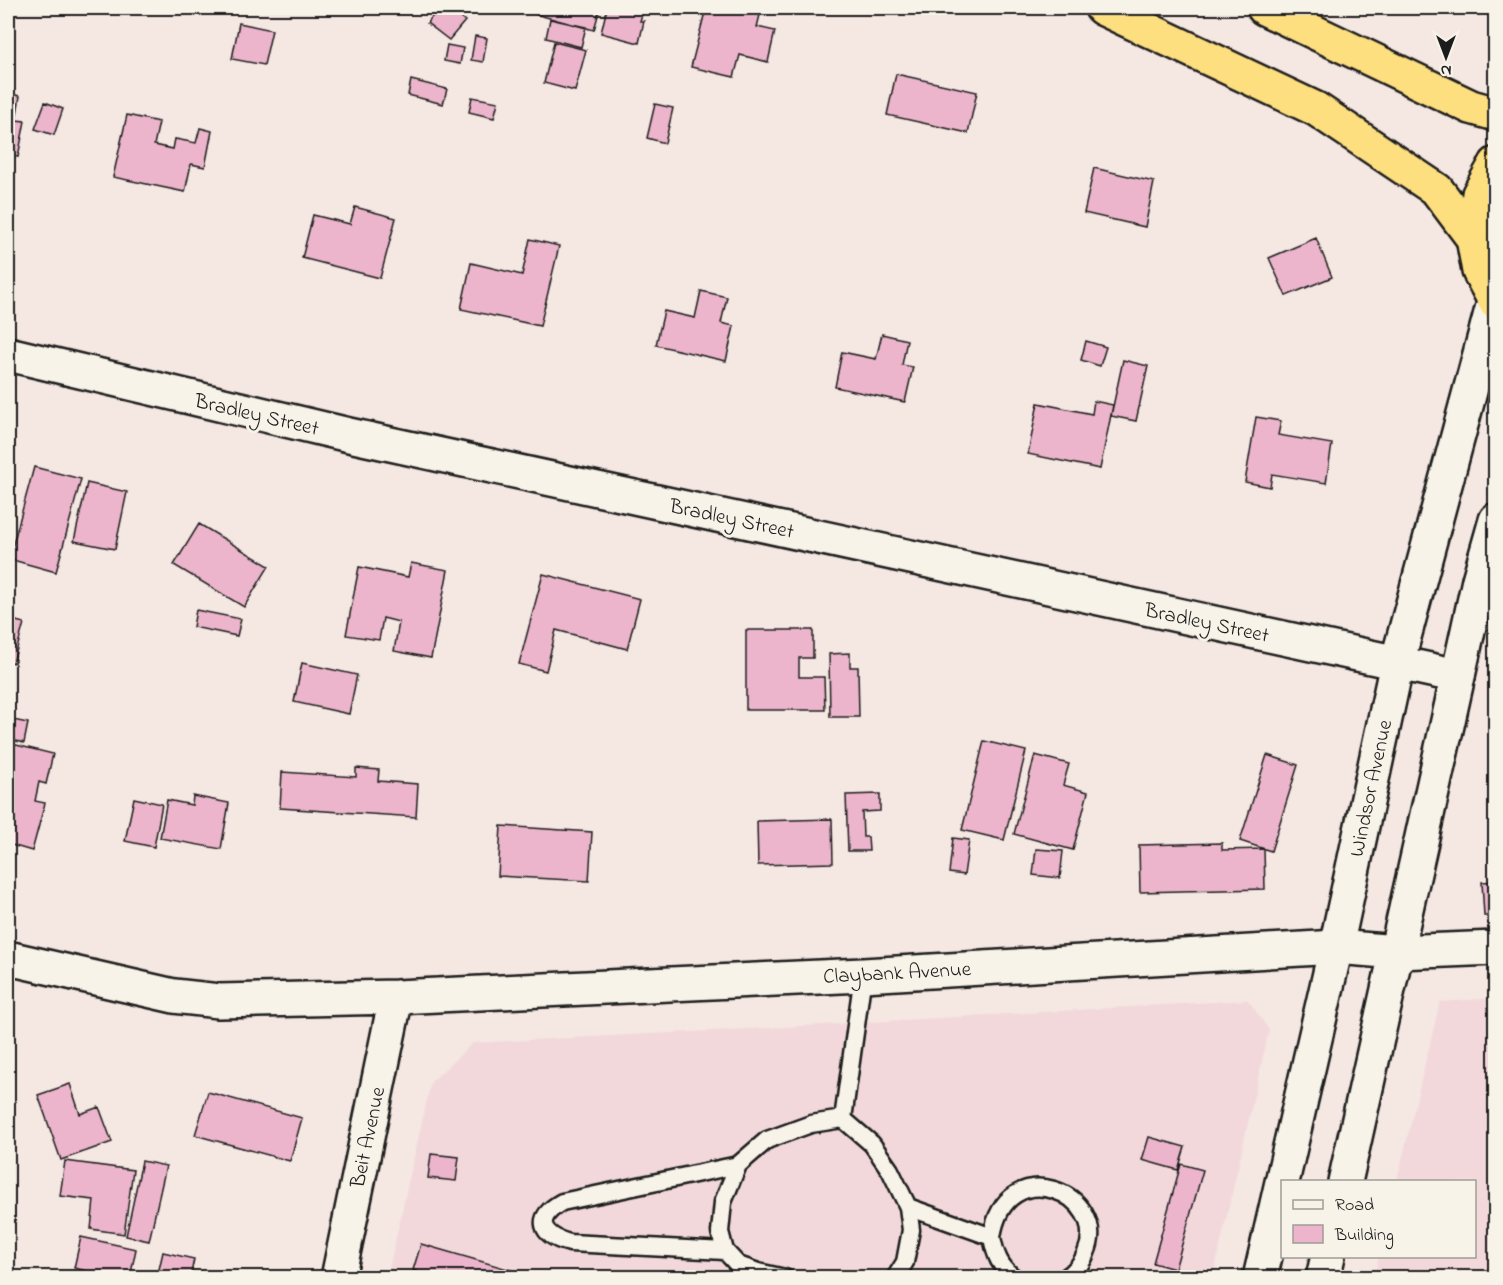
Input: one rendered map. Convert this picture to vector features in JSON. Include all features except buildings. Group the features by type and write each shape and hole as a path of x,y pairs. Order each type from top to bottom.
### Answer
{"highway":[{"path":"1102,8 1316,109 1437,190 1473,238"},
{"path":"1264,8 1471,107 1496,114"},
{"path":"1495,303 1479,271 1473,238 1479,194 1496,164"}],"street":[{"name":"Windsor Avenue","path":"1283,1180 1336,947 1397,663 1495,303"},
{"name":"Bradley Street","path":"8,354 349,435 1458,676"},
{"path":"1345,1180 1479,580 1496,520"},
{"name":"Claybank Avenue","path":"8,958 174,996 219,1001 396,997 862,975 1336,947 1396,952 1496,948"},
{"name":"Beit Avenue","path":"338,1278 396,997"},
{"name":"Windsor Avenue","path":"1260,1278 1281,1187"},
{"path":"1323,1278 1328,1258"}],"lane":[{"path":"843,1119 862,975"},
{"path":"785,1278 738,1265 725,1251 720,1232 723,1202 738,1165 767,1140 811,1124 843,1119 872,1144 890,1170 908,1207 911,1230 905,1262 895,1278"},
{"path":"725,1251 570,1243 547,1233 544,1224 551,1208 562,1202 738,1165"},
{"path":"1015,1278 1002,1266 994,1252 992,1237 994,1222 1000,1208 1011,1197 1024,1190 1040,1187 1055,1189 1069,1196 1080,1207 1087,1220 1090,1235 1087,1250 1081,1264 1065,1278"},
{"path":"908,1207 992,1237"}],"shaded area":[{"path":"1495,998 1495,1277 1374,1277 1379,1258 1476,1258 1476,1180 1397,1180 1440,1002"},
{"path":"1248,1000 1269,1030 1213,1277 387,1278 431,1082 473,1043"}]}
